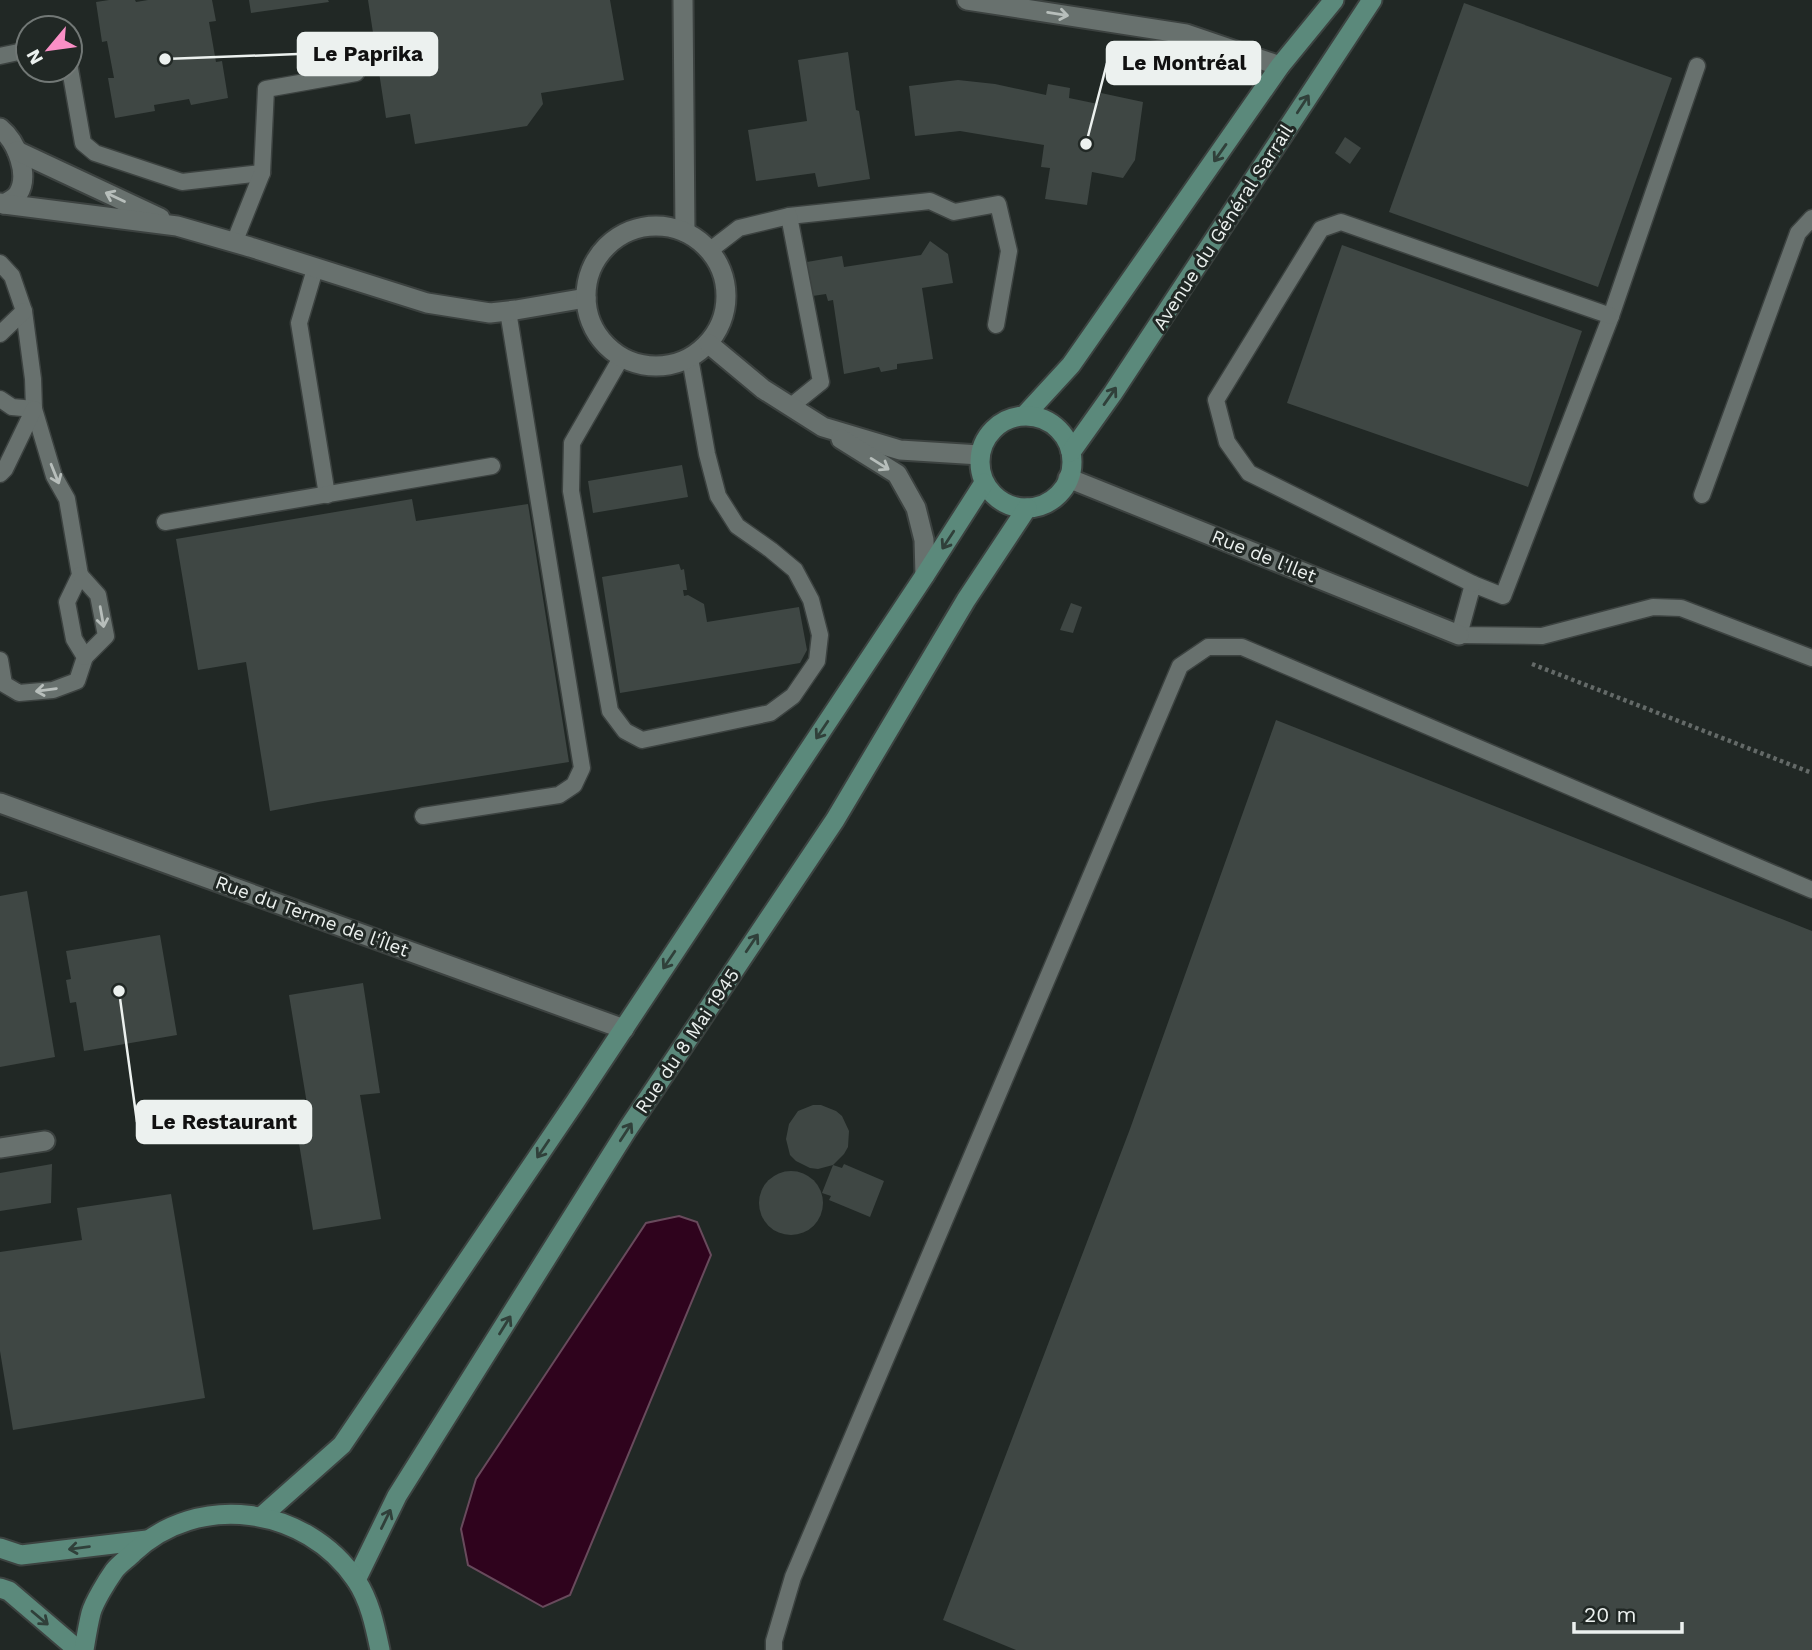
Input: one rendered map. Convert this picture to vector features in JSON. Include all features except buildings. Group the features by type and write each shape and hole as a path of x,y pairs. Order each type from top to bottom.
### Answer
{"main road":[{"path":"1025,415 1071,365 1280,66 1334,0"},
{"name":"Avenue du Général Sarrail","path":"1071,452 1113,393 1372,0"},
{"path":"1025,415 1041,418 1055,425 1071,452 1069,478 1062,490 1041,505 1027,508 1002,501 992,493 984,482 980,469 984,442 991,431 1012,417 1025,415"},
{"path":"262,1516 342,1445 624,1029 984,482"},
{"name":"Rue du 8 Mai 1945","path":"356,1580 405,1484 627,1130 835,820 966,600 1027,508"},
{"path":"84,1650 92,1610 114,1570 147,1539 183,1521 222,1513 262,1516 299,1529 331,1551 356,1580 373,1614 379,1641"},
{"path":"0,1548 21,1555 147,1539"},
{"path":"0,1588 9,1591 78,1650"}],"street":[{"path":"682,0 685,232"},
{"path":"967,0 1186,34 1280,66"},
{"path":"0,128 6,132 17,151 24,181 16,197 2,203"},
{"path":"17,151 177,226 427,303 490,313 586,298"},
{"path":"2,203 177,226"},
{"path":"662,226 685,232 709,251 717,261 725,282 727,304 721,325 709,344 690,358 667,366 644,366 621,358 603,342 591,321 586,298 589,275 600,254 617,238 638,229 662,226"},
{"path":"709,344 763,389 897,474 916,508 924,540 925,575"},
{"path":"823,427 900,450 980,455"},
{"name":"Rue de l'Ilet","path":"1069,478 1459,635"},
{"name":"Rue du Terme de l'Îlet","path":"0,803 624,1029"},
{"path":"0,1148 45,1140"},
{"path":"379,1641 391,1650"}],"lane":[{"path":"1611,316 1341,222 1321,229 1216,400 1227,442 1249,473 1473,584 1503,596 1611,316 1697,66"},
{"path":"234,243 262,173 266,89 356,73"},
{"path":"73,84 83,143 95,153 182,182 262,173"},
{"path":"709,251 739,228 789,216 930,201 954,212 998,204 1009,251 996,325"},
{"path":"789,216 821,382 790,407"},
{"path":"1702,495 1798,233 1812,218"},
{"path":"0,263 12,276 24,312 33,379 34,410 54,476 67,499 80,575 99,595 106,636 85,657 77,681 53,690 19,693 4,684 0,660"},
{"path":"316,269 299,323 327,495"},
{"path":"423,816 559,795 574,785 582,768 508,311"},
{"path":"0,334 24,312"},
{"path":"621,358 572,443 572,491 610,711 625,731 642,740 770,713 793,696 817,661 820,635 811,600 795,570 737,526 718,496 690,358"},
{"path":"0,399 12,408 34,410"},
{"path":"0,474 34,410"},
{"path":"165,522 492,466"},
{"path":"80,575 67,602 74,639 85,657"},
{"path":"1473,584 1459,635 1542,636 1653,607 1681,608 1812,659"},
{"path":"775,1650 774,1641 793,1577 1180,666 1208,647 1242,647 1812,890"}],"path":[{"path":"1522,660 1812,773"}],"shaded area":[{"path":"679,1216 697,1222 711,1255 570,1595 543,1607 468,1565 461,1529 476,1479 646,1223"}],"place":[{"name":"Le Paprika","path":"165,59"},
{"name":"Le Montréal","path":"1086,144"},
{"name":"Le Restaurant","path":"119,991"}]}
